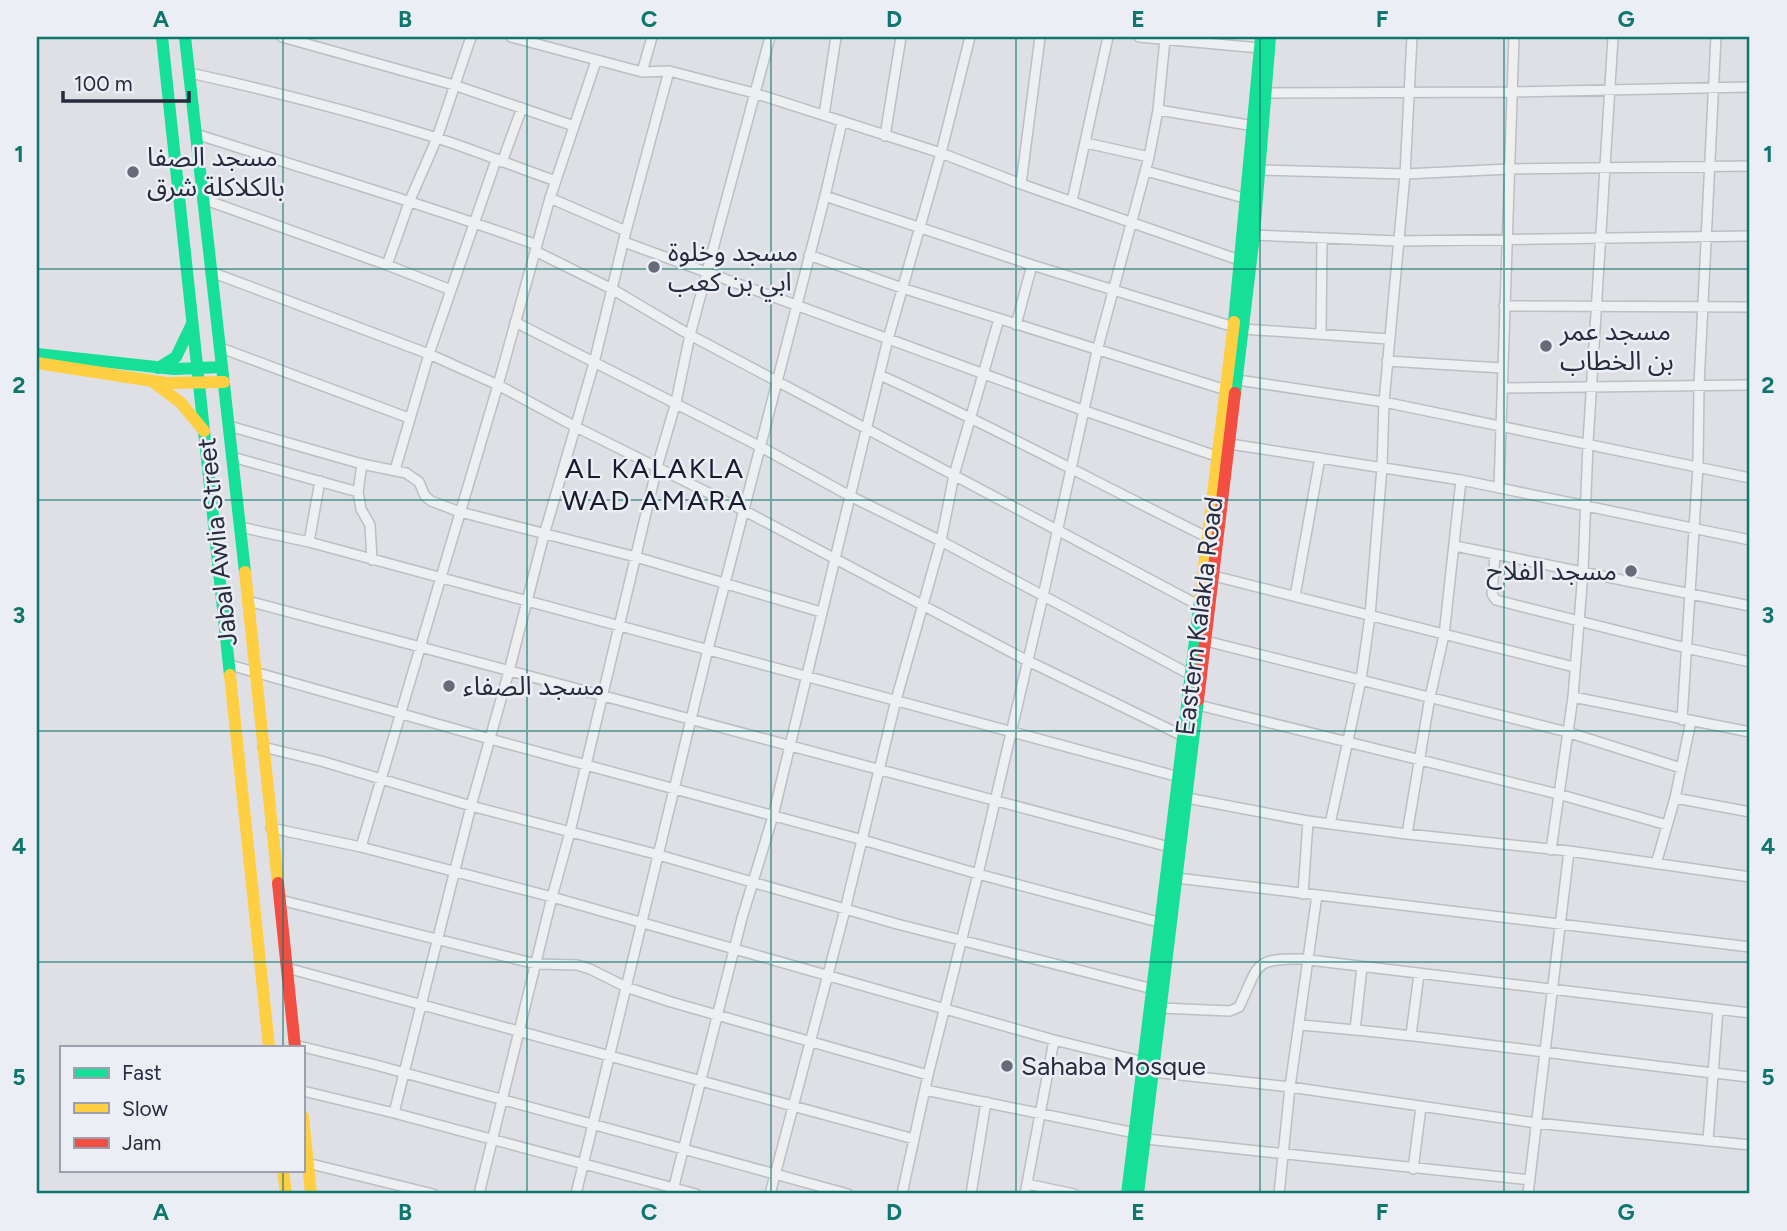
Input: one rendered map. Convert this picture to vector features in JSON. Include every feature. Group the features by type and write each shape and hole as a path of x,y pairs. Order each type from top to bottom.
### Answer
{"main road":[{"name":"Jabal Awlia Street","path":"162,37 269,1046"},
{"path":"185,37 221,348"},
{"name":"Eastern Kalakla Road","path":"1127,1194 1153,1072 1161,1008 1177,878 1179,777 1226,390 1254,235 1270,37"},
{"name":"Eastern Kalakla Road","path":"1138,1194 1144,1062 1161,923 1187,798 1238,380 1242,261 1260,42"},
{"path":"158,368 173,363 178,358 194,320"},
{"name":"Jabal Awlia Street","path":"221,348 295,1046"},
{"path":"37,354 56,361 152,381 224,383"},
{"path":"37,363 56,361 158,368 222,367"},
{"path":"152,381 166,388 188,408 205,432"},
{"path":"251,884 277,883"},
{"path":"304,1129 311,1194"},
{"path":"283,1172 286,1194"}],"street":[{"path":"282,37 454,85 573,126"},
{"path":"387,265 410,200 438,138 471,37"},
{"path":"511,37 642,72 669,71 754,93 941,153 1021,184 1131,220 1242,261"},
{"path":"642,72 652,37"},
{"path":"824,115 836,37"},
{"path":"885,136 901,37"},
{"path":"673,1191 752,883 773,816 888,339 941,153 970,37"},
{"path":"1021,184 1040,37"},
{"path":"1073,201 1108,37"},
{"path":"1139,37 1260,42"},
{"path":"1330,824 1361,680 1370,616 1387,361 1405,174 1412,37"},
{"path":"1499,488 1514,37"},
{"path":"1551,850 1573,697 1583,572 1588,443 1613,37"},
{"path":"1656,864 1675,798 1686,720 1686,648 1698,466 1705,235 1716,37"},
{"path":"479,1194 587,764 657,467 676,402 690,335 767,38"},
{"path":"902,1194 928,1074 1043,596 1097,351 1146,171 1158,110 1166,38"},
{"path":"360,847 498,386 555,181 596,61"},
{"path":"394,1113 471,806 544,535 594,363 669,71"},
{"path":"190,73 285,94 438,138 555,181"},
{"path":"1266,93 1750,87"},
{"path":"395,470 429,354 475,223 522,108"},
{"path":"1158,110 1254,126"},
{"path":"576,1194 708,649 842,122"},
{"path":"196,134 326,177 410,200 536,248 690,335 1200,606"},
{"path":"1086,143 1149,157"},
{"path":"1259,170 1405,174 1508,169 1750,166"},
{"path":"1146,171 1248,199"},
{"path":"825,196 1032,265 1238,328 1389,339"},
{"path":"550,198 626,231"},
{"path":"203,199 452,290"},
{"path":"1254,235 1398,241 1750,236"},
{"path":"1321,333 1322,238"},
{"path":"624,242 1084,411 1219,457"},
{"path":"809,255 999,320 1226,390"},
{"path":"1016,325 1032,265"},
{"path":"211,272 429,354 498,386 745,511 1026,660 1184,736"},
{"path":"1504,306 1750,307"},
{"path":"770,1194 897,700 941,541 954,475 999,320"},
{"path":"515,322 676,402 1191,675"},
{"path":"221,348 409,418"},
{"path":"1387,361 1502,368"},
{"path":"880,375 970,416 1209,538"},
{"path":"1238,380 1384,402 1750,478"},
{"path":"1502,388 1750,384"},
{"path":"229,426 362,464 406,473 419,482 425,496 431,501 460,512 636,557 821,612"},
{"path":"1230,444 1461,480 1750,540"},
{"path":"232,457 358,492"},
{"path":"1295,596 1320,458"},
{"path":"362,464 358,492 360,509 370,525 372,560"},
{"path":"1406,834 1430,697 1444,635 1461,480"},
{"path":"309,542 320,481"},
{"path":"240,527 309,542 527,600 1179,777"},
{"path":"1455,546 1750,606"},
{"path":"1495,555 1493,598 1750,662"},
{"path":"1214,576 1574,667"},
{"path":"248,601 1176,849"},
{"path":"1206,641 1567,732 1681,768"},
{"path":"230,665 1161,923"},
{"path":"1573,697 1750,732"},
{"path":"1198,705 1558,794 1668,825"},
{"path":"263,747 380,778 471,806 659,855 845,910 1153,989"},
{"path":"1187,798 1308,821 1750,877"},
{"path":"1675,798 1750,812"},
{"path":"1303,894 1308,821"},
{"path":"271,828 360,847 552,897 1054,1040 1144,1062"},
{"path":"1528,1194 1569,852"},
{"path":"1177,878 1750,947"},
{"path":"1279,1194 1290,1087 1317,895"},
{"path":"279,900 536,964 577,965 626,987 717,1016 928,1074"},
{"path":"1161,1008 1230,1011 1239,1007 1258,967 1265,961 1274,959 1309,960 1750,1013"},
{"path":"1354,1030 1362,967"},
{"path":"287,968 792,1108 914,1139"},
{"path":"1411,1035 1419,974"},
{"path":"1708,1141 1718,1009"},
{"path":"1300,1026 1411,1035 1544,1054 1750,1077"},
{"path":"1054,1040 1026,1189 1074,1194"},
{"path":"304,1048 848,1194"},
{"path":"1153,1072 1290,1087 1536,1123 1750,1145"},
{"path":"925,1090 1140,1136 1283,1155 1530,1180"},
{"path":"304,1091 493,1139 673,1191 696,1194"},
{"path":"971,1194 986,1102"},
{"path":"1413,1169 1421,1107"},
{"path":"307,1163 433,1194"}],"traffic: fast":[{"path":"162,37 230,675"},
{"path":"185,37 245,572"},
{"path":"1234,322 1261,37"},
{"path":"1235,393 1254,235 1270,37"},
{"path":"158,368 176,357 191,326"},
{"path":"37,354 174,369 222,367"},
{"path":"1127,1194 1200,600"},
{"path":"1138,1194 1198,700"}],"traffic: slow":[{"path":"1200,600 1234,322"},
{"path":"37,363 166,383 224,382"},
{"path":"152,381 181,403 204,431"},
{"path":"245,572 278,883"},
{"path":"230,675 269,1046"},
{"path":"304,1127 311,1194"},
{"path":"283,1172 286,1194"}],"traffic: jam":[{"path":"1198,700 1235,393"},
{"path":"278,883 295,1046"}],"place":[{"name":"مسجد الصفا بالكلاكلة شرق","path":"133,172"},
{"name":"مسجد وخلوة ابي بن كعب","path":"654,267"},
{"name":"مسجد عمر بن الخطاب","path":"1546,346"},
{"name":"مسجد الفلاح","path":"1631,571"},
{"name":"مسجد الصفاء","path":"449,686"},
{"name":"Sahaba Mosque","path":"1007,1066"}],"district":[{"name":"AL KALAKLA WAD AMARA","path":"655,484"}]}
